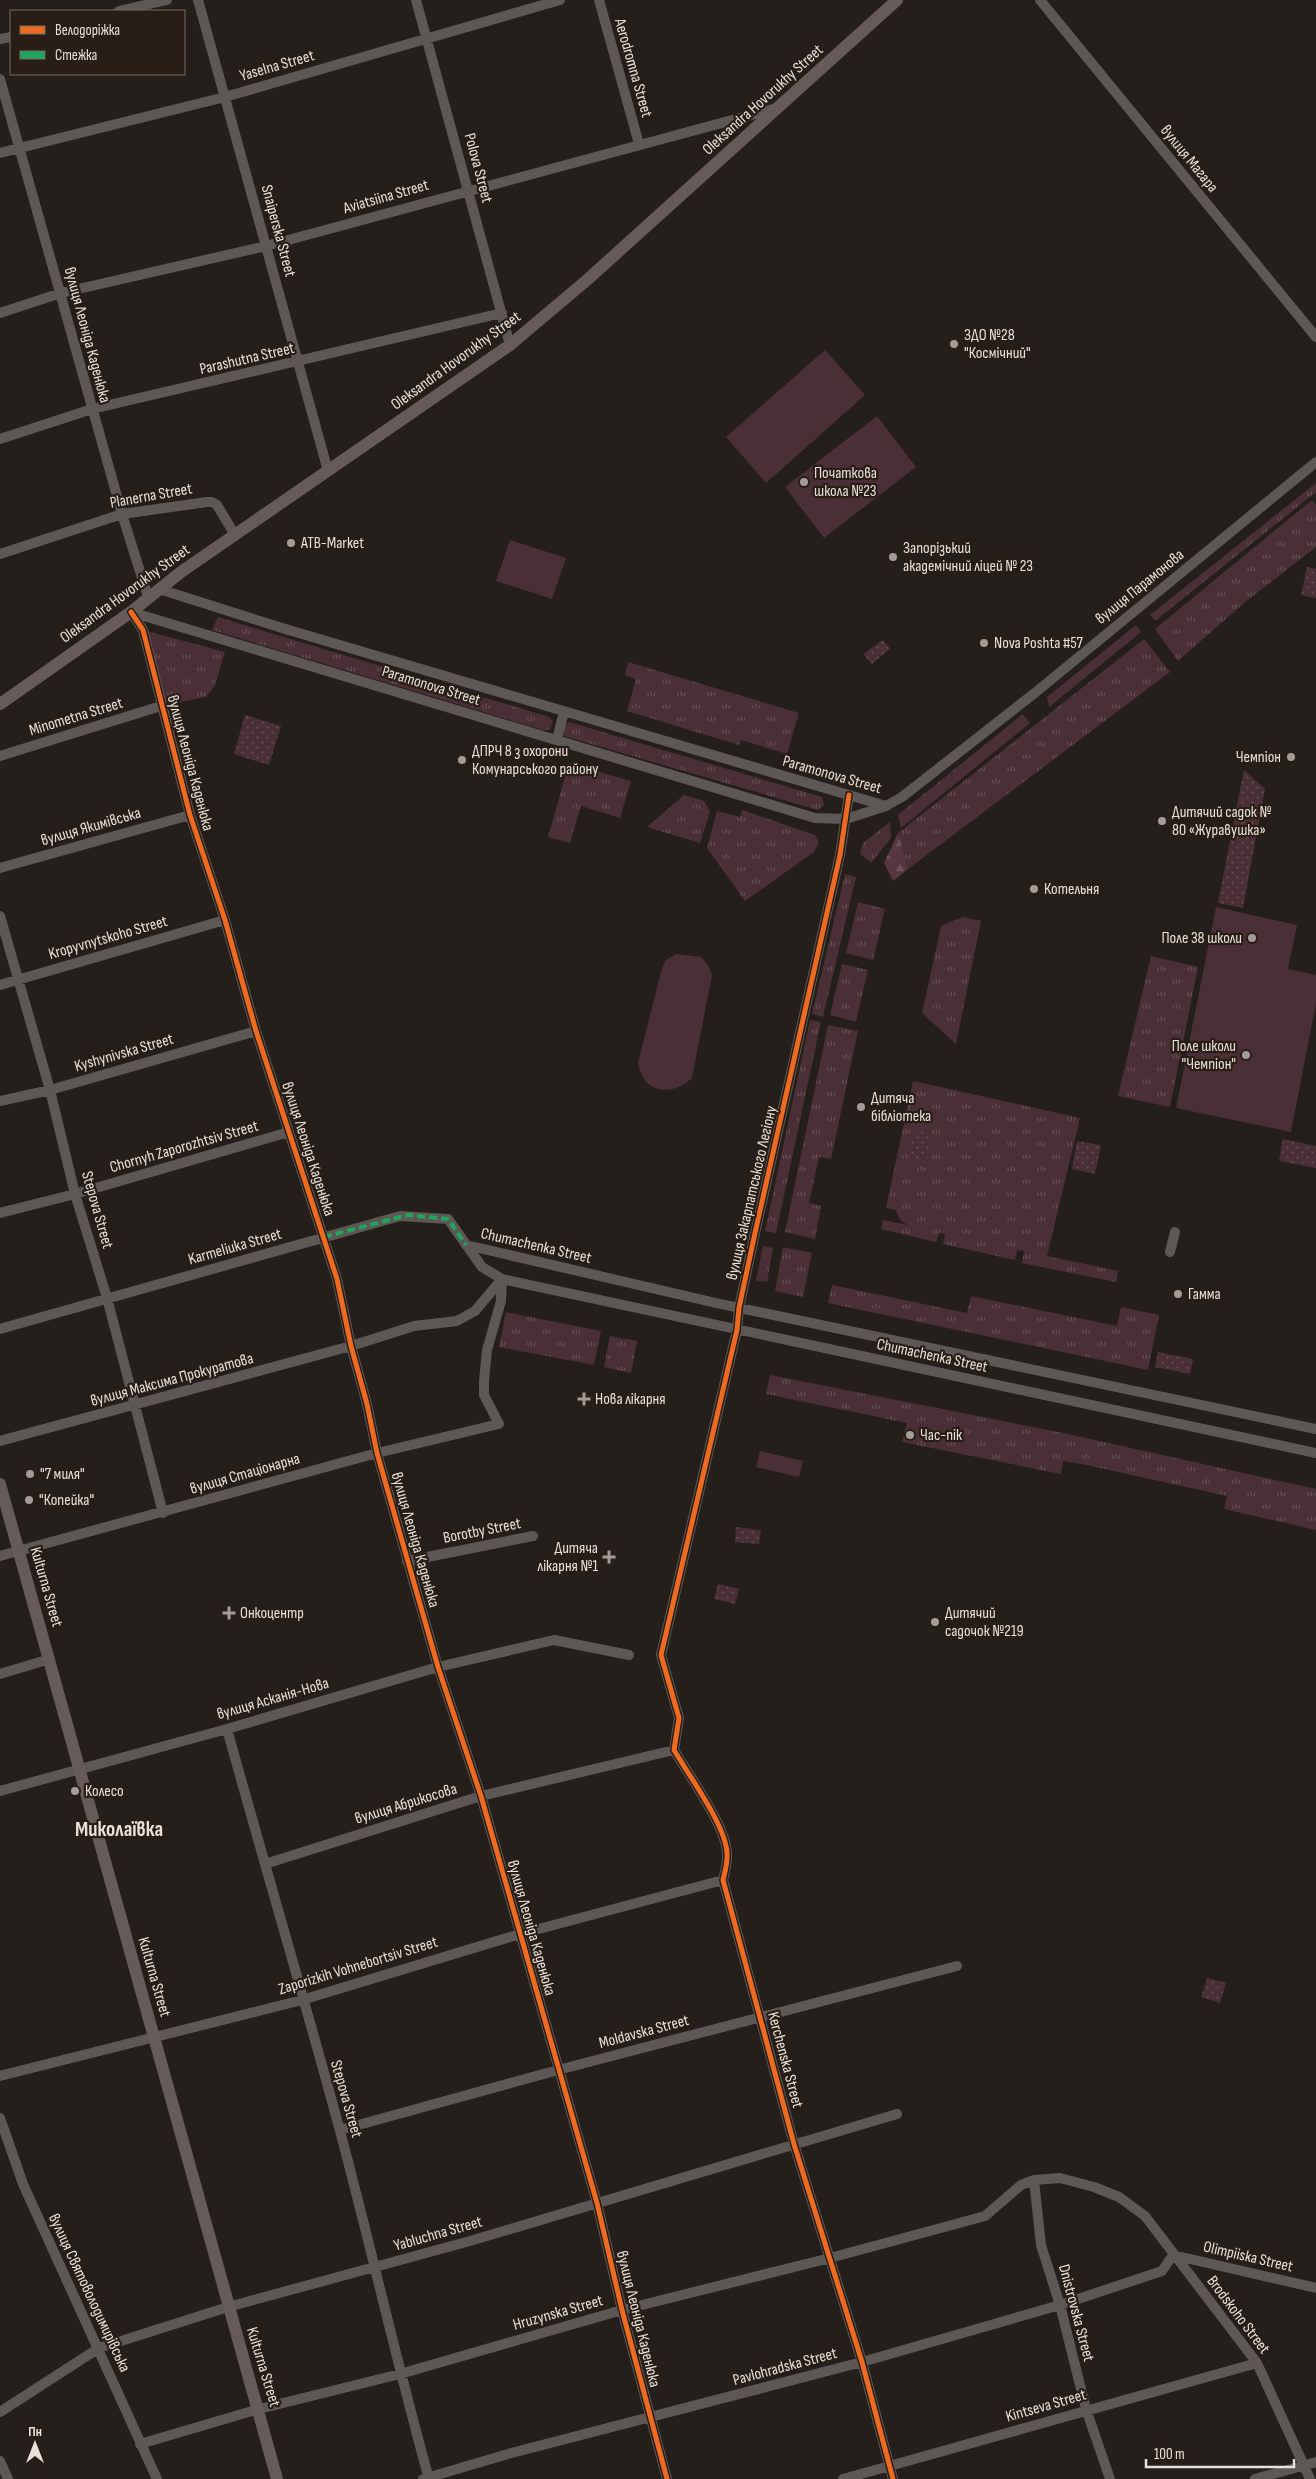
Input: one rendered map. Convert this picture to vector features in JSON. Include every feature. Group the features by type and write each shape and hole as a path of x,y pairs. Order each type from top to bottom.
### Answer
{"main road":[{"name":"Oleksandra Hovorukhy Street","path":"0,704 131,612 158,589 234,535 510,345 587,280 897,0"},
{"name":"Kulturna Street","path":"0,1484 277,2479"}],"street":[{"path":"123,10 167,0"},
{"name":"Snaiperska Street","path":"198,0 328,471"},
{"name":"Polova Street","path":"416,0 510,345"},
{"name":"Yaselna Street","path":"0,153 225,97 560,0"},
{"name":"Aerodromna Street","path":"599,0 639,144"},
{"name":"вулиця Магара","path":"1040,0 1316,337"},
{"name":"вулиця Леоніда Каденюка","path":"0,79 92,409 148,597"},
{"name":"Aviatsiina Street","path":"0,313 61,293 266,246 780,107"},
{"name":"Parashutna Street","path":"0,439 92,409 502,313"},
{"name":"вулиця Парамонова","path":"886,806 902,797 1030,696 1316,462"},
{"name":"Planerna Street","path":"0,554 122,514 212,502 234,535"},
{"name":"Paramonova Street","path":"158,589 564,712 886,806"},
{"name":"вулиця Леоніда Каденюка","path":"131,612 143,630 190,815 225,920 256,1031 324,1237 345,1308 351,1346 367,1404 377,1453 438,1667 481,1796 597,2203 622,2310 667,2479"},
{"name":"Paramonova Street","path":"131,612 815,818 846,819 886,806"},
{"name":"Minometna Street","path":"0,756 161,706"},
{"path":"556,740 564,712"},
{"name":"вулиця Закарпатського Легіону","path":"674,1750 679,1718 661,1654 737,1330 739,1308 840,855 850,795"},
{"name":"вулиця Якимівська","path":"0,868 190,815"},
{"name":"Stepova Street","path":"0,916 50,1090 75,1194 107,1298 163,1513"},
{"name":"Kropyvnytskoho Street","path":"0,984 225,920"},
{"name":"Kyshynivska Street","path":"0,1101 50,1090 256,1031"},
{"name":"Chornyh Zaporozhtsiv Street","path":"0,1214 289,1132"},
{"name":"Karmeliuka Street","path":"0,1329 408,1215 448,1219 466,1245"},
{"path":"1170,1252 1175,1232"},
{"name":"Chumachenka Street","path":"466,1245 739,1308 1316,1429"},
{"name":"Chumachenka Street","path":"466,1245 482,1266 502,1279 1316,1453"},
{"name":"вулиця Максима Прокуратова","path":"0,1441 136,1406 351,1346 414,1326 457,1321 475,1311 502,1279"},
{"name":"вулиця Стаціонарна","path":"0,1556 377,1453 499,1424 484,1395 484,1381 487,1350 501,1301 502,1279"},
{"name":"Borotby Street","path":"407,1561 533,1536"},
{"name":"вулиця Асканія-Нова","path":"0,1791 226,1729 438,1667 554,1640 629,1655"},
{"path":"0,1674 50,1659"},
{"name":"Stepova Street","path":"226,1729 340,2130 376,2267 400,2374 427,2478"},
{"name":"вулиця Абрикосова","path":"264,1864 481,1796 674,1750"},
{"name":"Kerchenska Street","path":"674,1750 710,1810 726,1843 728,1853 723,1880 794,2144 862,2362 893,2479"},
{"name":"Zaporizkih Vohnebortsiv Street","path":"0,2076 302,2000 520,1934 723,1880"},
{"name":"Moldavska Street","path":"340,2130 558,2070 957,1966"},
{"name":"Yabluchna Street","path":"0,2412 99,2348 228,2307 376,2267 897,2114"},
{"name":"вулиця Святоволодимирівська","path":"0,2118 23,2184 157,2479"},
{"name":"Brodskoho Street","path":"1034,2180 1060,2178 1094,2187 1119,2197 1145,2216 1257,2363 1311,2463 1310,2479"},
{"name":"Hruzynska Street","path":"140,2444 259,2410 400,2374 622,2310 830,2258 985,2216 1021,2185 1034,2180"},
{"name":"Dnistrovska Street","path":"1034,2180 1041,2246 1060,2305 1086,2409 1110,2479"},
{"name":"Olimpiiska Street","path":"1173,2255 1316,2288"},
{"name":"Pavlohradska Street","path":"427,2478 508,2454 862,2362 1060,2305 1162,2271 1173,2255"},
{"name":"Kintseva Street","path":"844,2479 1086,2409 1257,2363"},
{"path":"0,2461 8,2479"},
{"path":"1255,2479 1311,2463"}],"green space":[{"path":"825,350 865,395 766,483 726,437"},
{"path":"877,416 916,467 824,538 785,487"},
{"path":"1316,483 1316,492 1155,621 1150,615"},
{"path":"1312,500 1316,505 1316,547 1244,603 1178,661 1155,629"},
{"path":"510,540 566,558 552,599 496,581"},
{"path":"1307,567 1316,569 1316,598 1301,595"},
{"path":"218,617 549,717 553,721 550,730 543,730 212,630"},
{"path":"1136,625 1141,632 1049,707 1047,697"},
{"path":"143,630 225,652 215,685 206,697 161,706"},
{"path":"1144,639 1170,672 908,869 898,833"},
{"path":"883,640 890,649 872,664 863,654"},
{"path":"628,662 799,713 787,754 741,740 739,745 627,711 636,679 625,675"},
{"path":"1023,714 1030,723 901,828 898,815"},
{"path":"245,715 281,726 269,765 234,754"},
{"path":"569,722 822,797 824,805 818,810 564,736 564,727"},
{"path":"569,763 631,781 620,818 581,806 570,843 548,837"},
{"path":"1244,770 1265,789 1243,908 1218,903"},
{"path":"684,795 704,801 710,812 700,843 647,827"},
{"path":"742,810 815,835 819,842 814,852 745,901 707,848 717,811 740,817"},
{"path":"890,822 891,838 871,863 860,854 863,843"},
{"path":"898,833 908,869 893,881 884,863"},
{"path":"845,874 856,877 823,1017 812,1014"},
{"path":"858,902 885,909 873,960 846,953"},
{"name":"Поле школи \"Чемпіон\"","path":"1216,907 1297,925 1288,969 1316,975 1316,1003 1291,1132 1176,1108"},
{"path":"963,917 981,921 956,1044 922,1013 941,926"},
{"path":"676,954 701,957 708,965 712,975 692,1078 676,1088 667,1090 652,1086 646,1081 638,1063 662,968 666,960"},
{"path":"1151,956 1198,967 1170,1107 1118,1096"},
{"path":"842,964 868,970 856,1022 830,1015"},
{"path":"810,1020 821,1022 776,1233 765,1231"},
{"path":"828,1025 858,1031 831,1159 819,1157 809,1203 821,1206 815,1239 785,1232"},
{"path":"913,1081 1080,1118 1047,1256 1118,1271 1116,1282 1022,1263 1024,1251 1017,1250 1015,1260 943,1244 945,1234 939,1233 936,1242 881,1229 883,1220 908,1225 900,1220 896,1210 886,1208"},
{"path":"914,1130 932,1134 926,1163 908,1159"},
{"path":"1283,1139 1316,1146 1316,1168 1279,1161"},
{"path":"1077,1141 1101,1145 1095,1174 1072,1169"},
{"path":"763,1246 773,1248 767,1282 756,1280"},
{"path":"783,1247 812,1253 803,1297 775,1291"},
{"path":"832,1285 967,1313 971,1296 1117,1326 1121,1307 1159,1315 1148,1370 828,1303"},
{"path":"506,1312 601,1331 594,1365 499,1347"},
{"path":"610,1336 637,1341 631,1373 604,1367"},
{"path":"1158,1352 1193,1359 1190,1374 1155,1367"},
{"path":"770,1375 1068,1434 1316,1489 1316,1530 1224,1509 1227,1496 1082,1464 1063,1461 1061,1474 902,1442 907,1423 766,1394"},
{"path":"760,1451 803,1461 799,1477 756,1467"},
{"path":"736,1527 761,1530 759,1544 735,1542"},
{"path":"718,1584 739,1589 735,1604 714,1599"},
{"path":"1207,1978 1226,1983 1220,2003 1201,1997"}],"marked path":[{"path":"324,1237 408,1215 448,1219 466,1245"}],"cycle path":[{"path":"131,612 143,630 190,815 225,920 256,1031 337,1279 377,1453 438,1667 481,1796 597,2203 622,2310 667,2479"},
{"path":"849,795 840,855 755,1233 739,1308 737,1330 661,1655 679,1718 674,1750 697,1786 725,1842 727,1860 723,1880 794,2144 862,2362 893,2479"}],"place":[{"name":"ЗДО №28 \"Космічний\"","path":"954,344"},
{"name":"Початкова школа №23","path":"804,482"},
{"name":"ATB-Market","path":"291,543"},
{"name":"Запорізький академічний ліцей № 23","path":"893,557"},
{"name":"Nova Poshta #57","path":"984,643"},
{"name":"Чемпіон","path":"1291,757"},
{"name":"ДПРЧ 8 з охорони Комунарського району","path":"462,760"},
{"name":"Дитячий садок № 80 «Журавушка»","path":"1162,821"},
{"name":"Котельня","path":"1034,889"},
{"name":"Поле 38 школи","path":"1252,938"},
{"name":"Поле школи \"Чемпіон\"","path":"1246,1055"},
{"name":"Дитяча бібліотека","path":"861,1107"},
{"name":"Гамма","path":"1178,1294"},
{"name":"Нова лікарня","path":"584,1399"},
{"name":"Час-пік","path":"910,1435"},
{"name":"\"7 миля\"","path":"30,1474"},
{"name":"\"Копейка\"","path":"29,1500"},
{"name":"Дитяча лікарня №1","path":"609,1557"},
{"name":"Онкоцентр","path":"229,1613"},
{"name":"Дитячий садочок №219","path":"935,1622"},
{"name":"Колесо","path":"75,1791"}],"district":[{"name":"Миколаївка","path":"119,1829"}]}
